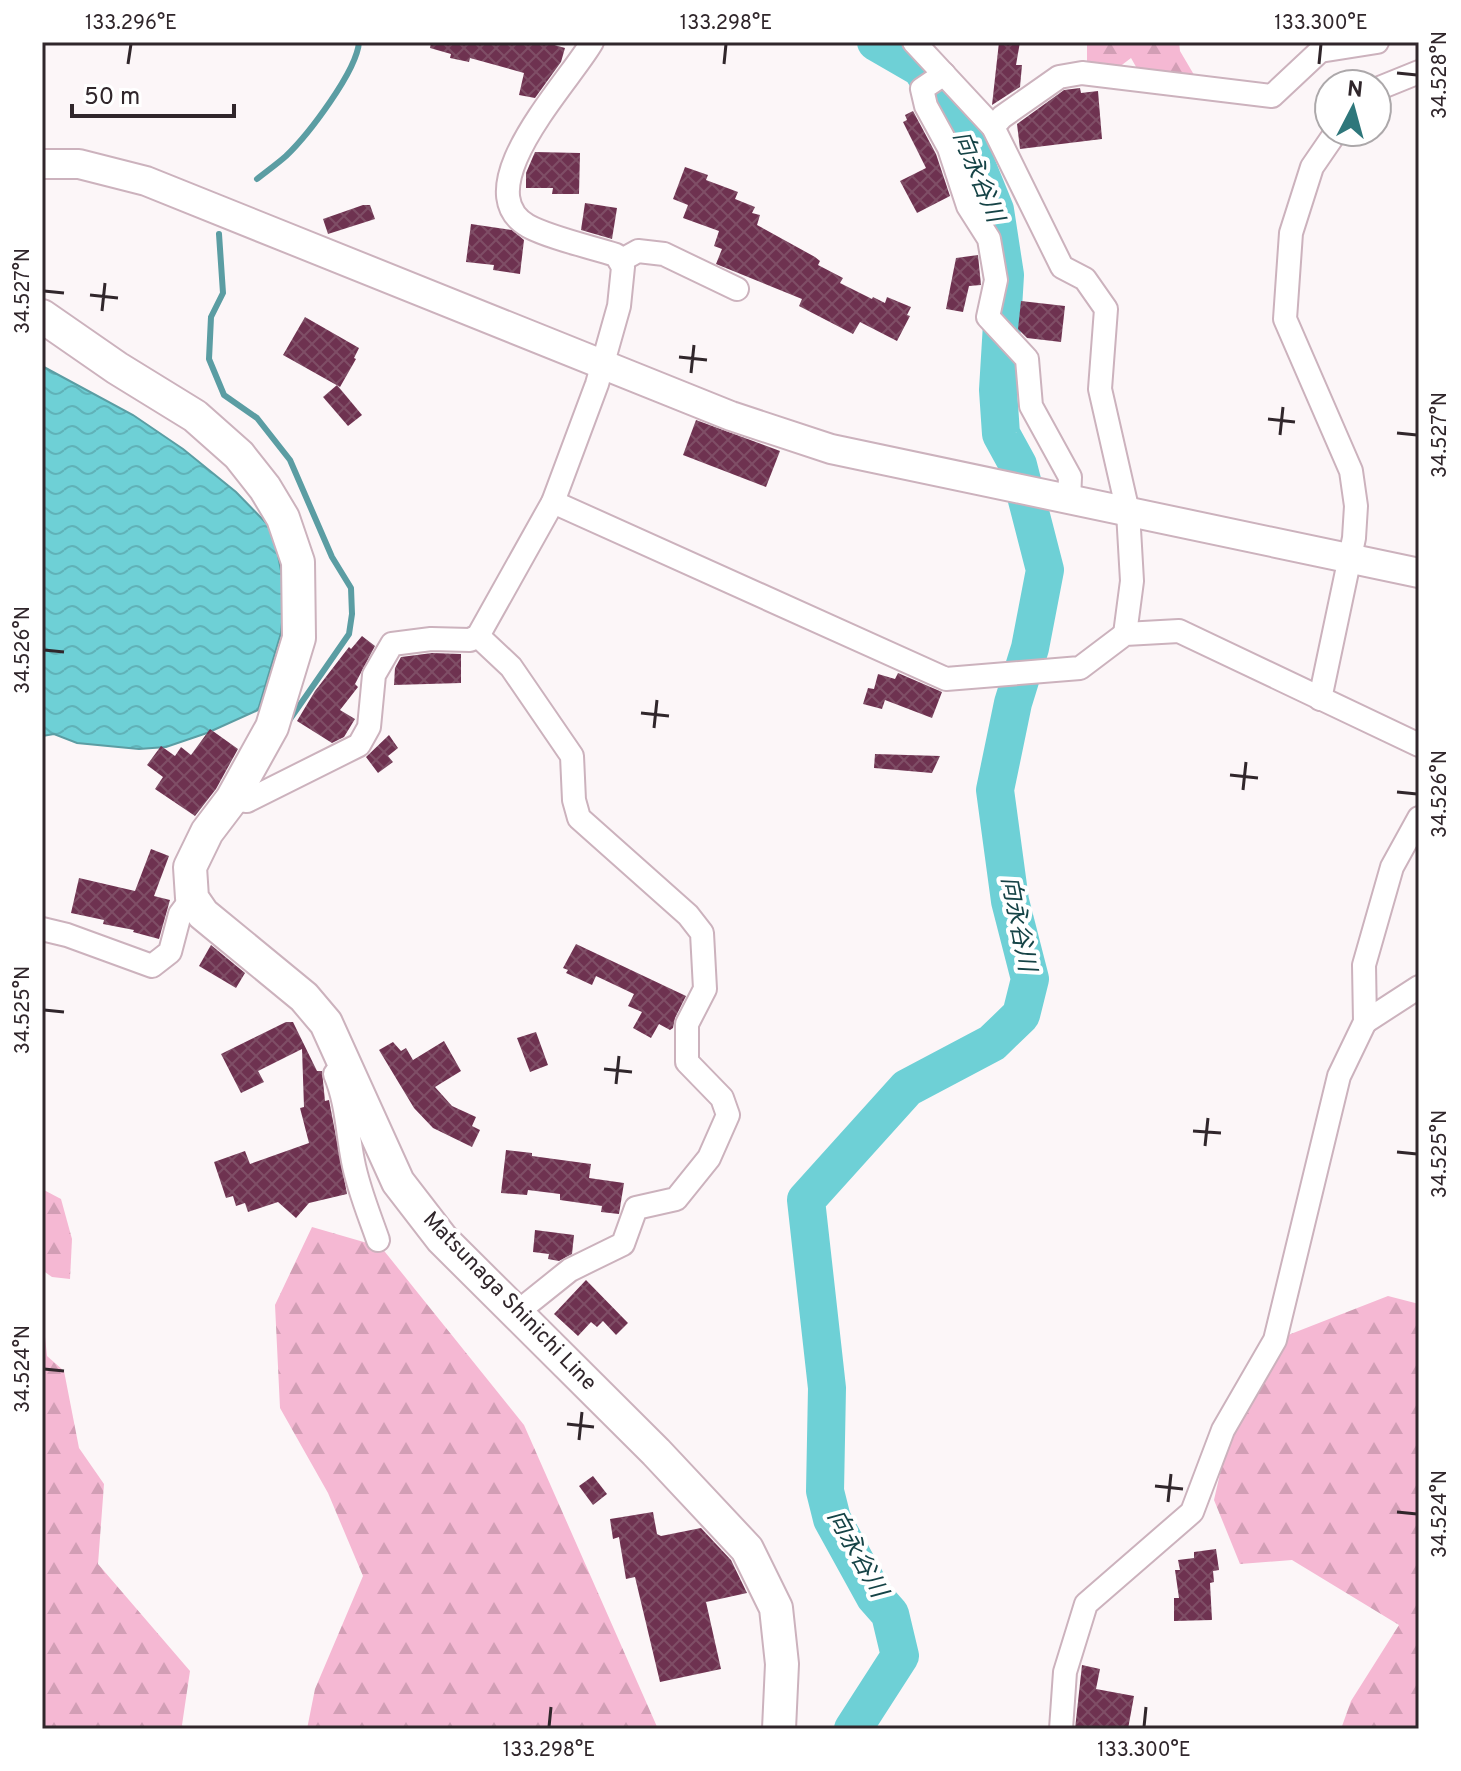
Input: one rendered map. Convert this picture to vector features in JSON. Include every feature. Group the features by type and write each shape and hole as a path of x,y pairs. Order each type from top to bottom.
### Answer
{"main road":[{"path":"42,316 117,368 195,416 239,455 265,488 283,518 298,562 299,638 272,727 232,799 207,832 190,867 192,898"},
{"name":"Matsunaga Shinichi Line","path":"192,898 203,914 309,1004 326,1023 398,1182 442,1239 656,1452 747,1549 776,1608 782,1664 779,1729"}],"street":[{"path":"232,799 247,801 359,745 369,727 374,675 392,644 431,639 470,640 478,636 553,502 603,364 619,306 623,267 616,255 530,227 516,216 508,193 513,164 522,142 592,42"},
{"path":"914,42 993,127 1062,267 1085,279 1106,309 1100,389 1128,512 1132,581 1125,634"},
{"path":"993,127 1002,117 1059,77 1082,73 1272,96 1320,51 1377,42"},
{"path":"1393,83 1419,72"},
{"path":"944,74 922,89 926,106 949,148 968,206 989,239 996,280 988,317 1027,359 1031,406 1070,477 1065,500"},
{"path":"1320,699 1354,538 1356,506 1351,471 1285,319 1291,233 1312,167 1325,148"},
{"path":"42,164 79,164 146,181 731,416 831,449 1419,573"},
{"path":"620,261 638,251 664,254 737,289"},
{"path":"553,502 946,679 1080,668 1125,634 1179,631 1419,745"},
{"path":"478,636 511,667 572,756 574,800 579,818 688,915 702,933 705,989 687,1024 687,1062 722,1098 728,1115 709,1158 676,1199 636,1208 623,1244 570,1270 515,1314"},
{"path":"1061,1729 1065,1672 1086,1604 1192,1512 1223,1430 1275,1340 1339,1076 1365,1022 1364,965 1392,867 1419,818"},
{"path":"42,929 152,966 170,952 180,914 192,898"},
{"path":"1365,1022 1419,987"},
{"path":"309,1004 303,1011 320,1038 344,1096 353,1163 378,1240"}],"green space":[{"path":"1087,42 1179,42 1180,51 1200,85 1143,79 1131,58 1114,71 1087,69"},
{"path":"42,1189 61,1199 72,1239 70,1279 52,1277 42,1270"},
{"path":"312,1227 381,1247 524,1425 658,1729 307,1729 315,1689 363,1576 328,1493 280,1408 275,1305"},
{"path":"1388,1296 1419,1304 1419,1729 1341,1729 1351,1701 1399,1625 1292,1560 1240,1564 1214,1500 1226,1447 1283,1337"},
{"path":"42,1308 47,1356 64,1371 79,1448 104,1484 98,1564 190,1671 182,1725 184,1729 42,1729"}],"water":[{"path":"42,366 133,415 183,449 236,492 273,530 285,591 281,633 258,710 166,747 139,749 77,743 54,734 42,736"}],"building":[{"path":"431,42 544,42 565,48 561,62 535,98 519,95 524,73 470,58 469,62 450,58 451,54 430,48"},
{"path":"999,42 1020,42 1016,65 1022,65 1020,87 992,105"},
{"path":"1080,88 1081,93 1098,91 1102,139 1020,149 1017,124 1064,90"},
{"path":"913,111 936,154 950,196 917,213 900,181 926,168 903,122 907,120 905,115"},
{"path":"535,152 580,153 579,194 552,194 553,188 526,188 526,173"},
{"path":"685,167 708,175 706,180 738,192 735,199 755,207 752,213 760,215 757,225 815,257 820,261 818,265 843,278 840,283 872,299 885,303 887,297 911,307 907,315 910,316 897,341 860,322 853,334 799,306 802,299 716,264 722,249 714,246 719,231 683,218 688,205 673,199"},
{"path":"585,203 617,208 612,239 581,230"},
{"path":"370,205 375,219 328,234 323,219"},
{"path":"471,224 512,230 524,240 520,274 493,270 494,265 466,262"},
{"path":"978,255 981,285 969,286 963,312 946,309 956,258"},
{"path":"1021,301 1065,306 1061,342 1027,338 1018,329"},
{"path":"305,317 359,348 340,387 283,355"},
{"path":"337,385 362,415 348,426 323,397"},
{"path":"696,420 780,451 766,487 683,455"},
{"path":"362,636 375,646 355,684 358,687 340,710 355,719 344,737 332,743 297,721 315,691 349,647 351,649"},
{"path":"432,653 461,654 461,683 394,685 395,668 401,657"},
{"path":"898,673 942,692 932,718 885,700 882,709 863,704 868,688 874,689 878,674 895,679"},
{"path":"210,729 238,749 216,789 195,816 155,789 163,777 147,765 161,746 175,756 181,747 191,755"},
{"path":"389,735 398,748 388,756 393,762 378,773 366,757"},
{"path":"875,754 940,756 932,773 874,768"},
{"path":"151,849 169,856 154,896 170,900 159,939 103,924 104,920 71,913 79,878 135,891"},
{"path":"576,944 686,996 673,1028 670,1030 659,1024 651,1038 633,1028 642,1012 628,1006 634,994 596,976 592,985 566,973 568,970 563,968"},
{"path":"211,945 245,973 236,988 199,966"},
{"path":"286,1022 293,1022 317,1071 322,1071 325,1101 329,1100 347,1194 309,1203 296,1218 278,1202 248,1212 245,1203 236,1206 233,1196 226,1198 214,1162 245,1151 250,1164 309,1143 300,1108 304,1107 302,1049 258,1071 264,1082 241,1093 221,1054"},
{"path":"536,1032 548,1065 530,1072 517,1038"},
{"path":"444,1041 461,1071 435,1087 452,1106 476,1117 472,1126 480,1130 472,1147 433,1128 414,1108 379,1050 393,1042 401,1051 406,1048 413,1060"},
{"path":"506,1150 591,1164 589,1178 624,1183 619,1214 601,1212 602,1206 560,1200 560,1194 528,1190 527,1195 501,1193"},
{"path":"535,1230 574,1235 572,1254 559,1261 548,1259 549,1254 533,1252"},
{"path":"586,1280 628,1323 616,1335 603,1321 597,1327 591,1322 578,1336 554,1314"},
{"path":"593,1476 607,1494 593,1505 579,1486"},
{"path":"653,1512 657,1534 661,1536 701,1528 731,1560 747,1593 706,1602 721,1669 660,1682 635,1577 626,1579 619,1537 613,1539 610,1519"},
{"path":"1216,1549 1219,1570 1213,1571 1214,1582 1210,1583 1212,1620 1174,1621 1174,1598 1179,1598 1175,1570 1180,1570 1178,1560 1194,1558 1194,1552"},
{"path":"1082,1665 1100,1669 1096,1689 1134,1696 1128,1729 1075,1729"}],"waterway":[{"path":"257,179 286,156 318,118 350,69 359,42"},
{"name":"向永谷川","path":"853,1729 900,1656 890,1614 875,1597 832,1519 825,1491 827,1388 806,1200 907,1088 992,1043 1021,1015 1030,979 1010,901 995,790 1013,703 1030,648 1045,570 1018,465 1001,434 998,390 1005,275 995,210 966,139 921,68 876,42"},
{"path":"219,234 223,293 211,317 209,359 224,395 257,418 290,460 332,557 351,588 349,634 288,722"}]}
